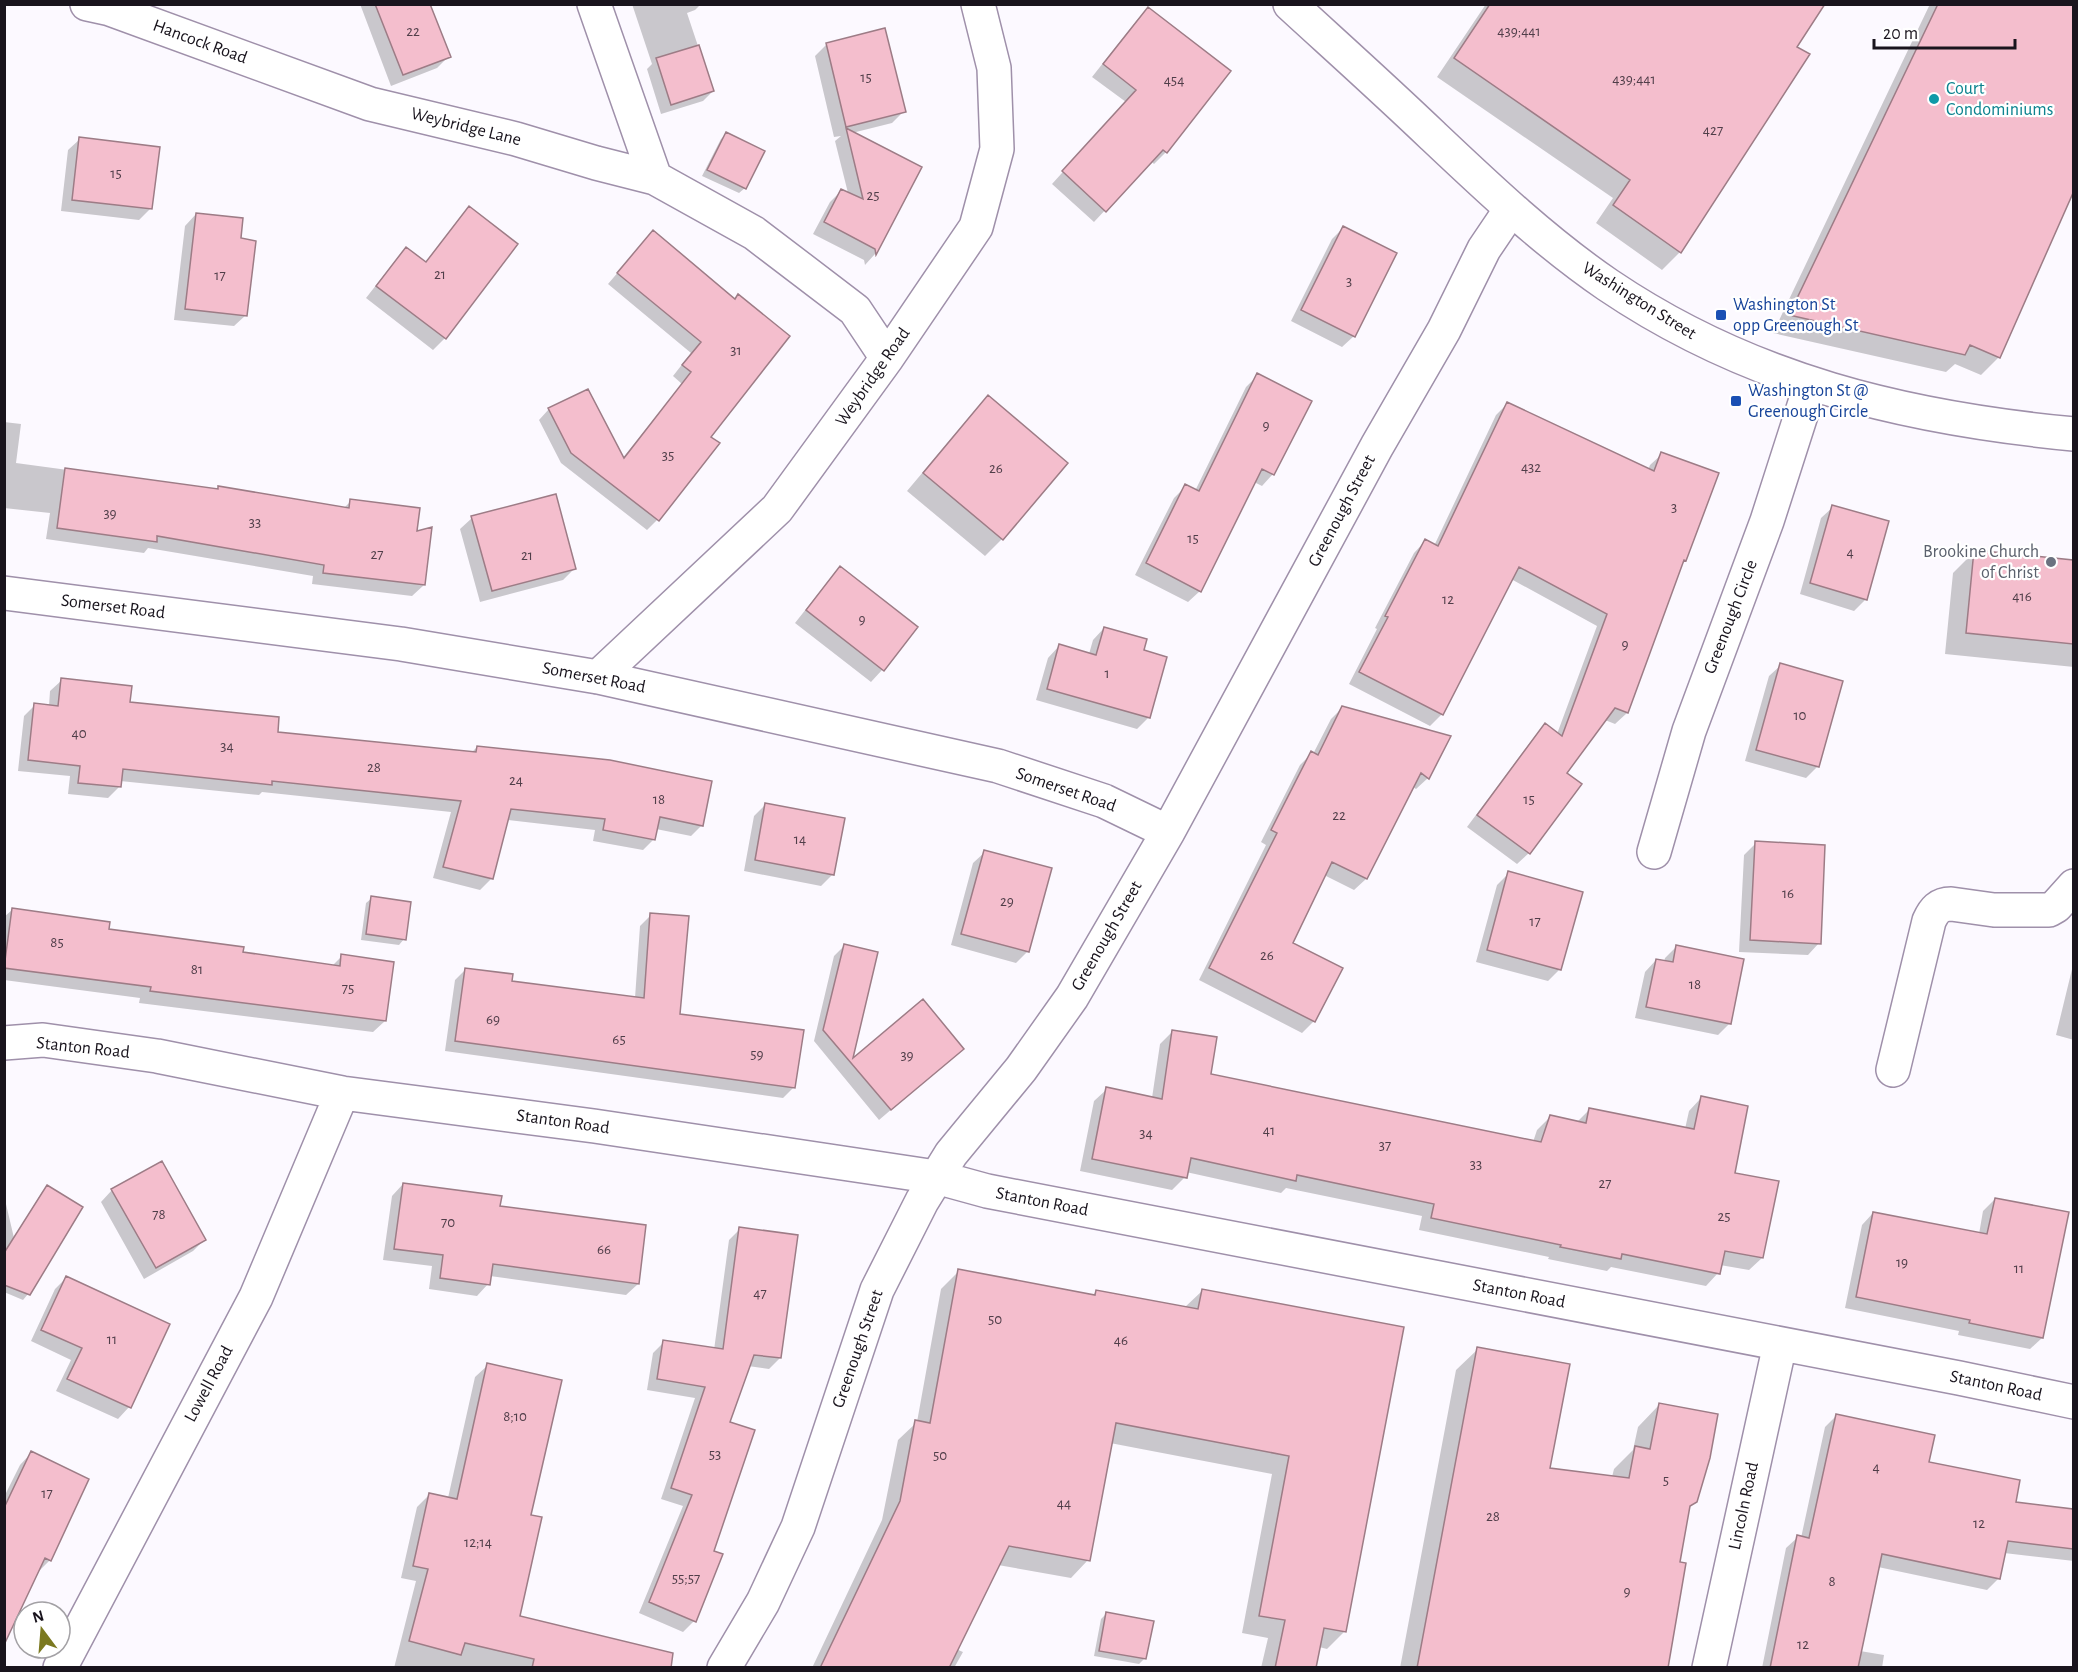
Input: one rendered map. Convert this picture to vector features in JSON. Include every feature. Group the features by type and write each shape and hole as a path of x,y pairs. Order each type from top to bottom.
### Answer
{"street":[{"name":"Hancock Road","path":"87,4 110,9 279,70"},
{"path":"594,4 655,178"},
{"name":"Weybridge Road","path":"598,677 777,509 887,358 976,227 997,149 994,68 978,4"},
{"name":"Washington Street","path":"1290,4 1511,209 1606,284 1661,319 1716,348 1811,384 1917,413 2020,429 2073,434"},
{"name":"Weybridge Lane","path":"279,70 370,104 516,139 655,178 754,234 855,310 887,358"},
{"name":"Greenough Street","path":"724,1668 762,1602 798,1527 877,1290 936,1177 951,1154 1041,1042 1072,997 1168,832 1377,446 1444,330 1484,249 1511,209"},
{"name":"Greenough Circle","path":"1654,852 1689,731 1767,521 1811,384"},
{"name":"Somerset Road","path":"4,594 401,644 598,677 998,766 1104,801 1168,832"},
{"path":"1893,1070 1929,921 1935,910 1945,904 1994,910 2049,910 2056,906 2073,886"},
{"name":"Stanton Road","path":"4,1043 43,1040 157,1056 342,1093 594,1126 936,1177 987,1191 2073,1402"},
{"name":"Lowell Road","path":"60,1668 256,1297 342,1093"},
{"name":"Lincoln Road","path":"1709,1668 1780,1344"}],"building":[{"path":"375,4 430,4 451,57 403,75"},
{"path":"1490,4 1825,4 1797,47 1810,54 1681,253 1613,205 1630,180 1454,58"},
{"name":"Court Condominiums","path":"1938,4 2073,4 2073,193 2000,358 1970,345 1965,355 1789,315"},
{"path":"1148,7 1231,71 1167,153 1163,150 1106,212 1062,171 1136,90 1103,64"},
{"path":"885,28 906,112 846,127 826,43"},
{"path":"699,45 714,91 671,105 656,58"},
{"path":"846,128 922,167 876,255 875,249 824,222 841,189 863,199"},
{"path":"726,132 765,151 746,189 707,170"},
{"path":"79,137 160,147 152,209 72,200"},
{"path":"469,206 518,244 446,339 376,286 406,247 426,262"},
{"path":"196,213 243,218 241,238 256,241 247,316 185,309"},
{"path":"1343,226 1397,253 1355,337 1301,310"},
{"path":"653,230 735,299 738,294 790,336 711,437 720,443 659,521 571,453 548,408 588,389 624,458 691,372 682,365 701,342 617,273"},
{"path":"1257,373 1312,401 1274,475 1262,469 1201,592 1146,563 1185,484 1199,491"},
{"path":"988,395 1068,463 1003,540 923,473"},
{"path":"1507,402 1654,471 1661,452 1719,473 1686,561 1684,560 1628,713 1615,708 1567,773 1582,784 1530,854 1477,815 1545,723 1562,736 1607,614 1519,567 1443,715 1359,672 1425,539 1438,546"},
{"path":"65,468 218,489 218,486 349,508 350,499 420,508 417,531 432,527 425,585 323,573 324,565 157,536 157,542 57,528"},
{"path":"556,494 576,569 492,591 471,516"},
{"path":"1832,505 1889,521 1867,600 1810,583"},
{"path":"1974,550 2073,560 2073,644 1966,633"},
{"path":"840,566 918,627 884,671 806,610"},
{"path":"1104,627 1147,639 1144,650 1167,657 1150,718 1047,689 1059,644 1096,655"},
{"path":"1780,663 1843,681 1819,767 1756,750"},
{"path":"61,678 132,686 130,702 279,717 278,732 476,752 477,746 610,760 712,781 703,826 660,817 655,840 603,830 605,819 511,809 493,879 443,867 461,801 272,781 272,785 123,769 121,787 78,783 80,766 28,760 34,703 58,706"},
{"path":"1342,706 1451,736 1429,779 1421,773 1367,879 1332,862 1293,943 1343,968 1315,1022 1209,968 1277,833 1271,830 1311,751 1318,755"},
{"path":"765,803 845,818 834,875 755,860"},
{"path":"1755,841 1825,845 1821,944 1750,940"},
{"path":"984,850 1052,868 1029,952 961,934"},
{"path":"1508,871 1583,892 1561,970 1487,950"},
{"path":"371,896 411,902 406,940 366,934"},
{"path":"12,908 110,922 109,929 244,947 243,952 340,966 341,954 394,962 386,1021 150,991 151,987 4,968"},
{"path":"650,913 689,916 680,1014 804,1030 795,1088 455,1041 465,968 513,974 512,981 644,998"},
{"path":"844,944 878,952 853,1058 923,999 964,1049 891,1110 823,1030"},
{"path":"1676,945 1744,959 1731,1024 1646,1007 1656,959 1673,962"},
{"path":"1172,1030 1217,1037 1211,1074 1541,1142 1550,1115 1586,1123 1589,1108 1694,1129 1701,1096 1748,1106 1735,1173 1779,1181 1763,1258 1725,1251 1720,1274 1622,1254 1621,1259 1431,1218 1434,1204 1297,1175 1296,1181 1191,1158 1187,1178 1092,1159 1106,1087 1162,1099"},
{"path":"162,1161 206,1240 156,1268 111,1189"},
{"path":"403,1183 502,1196 500,1206 646,1225 639,1284 493,1264 490,1285 440,1278 443,1255 394,1249"},
{"path":"47,1185 83,1207 30,1295 4,1285 4,1253"},
{"path":"1995,1198 2069,1212 2043,1338 1969,1323 1970,1320 1856,1297 1873,1212 1987,1234"},
{"path":"739,1227 798,1235 781,1358 754,1355 730,1422 755,1430 714,1551 723,1554 696,1622 649,1602 692,1495 671,1488 705,1387 657,1379 663,1340 723,1349"},
{"path":"958,1269 1095,1295 1096,1290 1198,1309 1202,1289 1404,1327 1346,1632 1324,1628 1316,1668 1275,1668 1285,1620 1259,1616 1289,1456 1116,1423 1090,1561 1009,1546 949,1668 820,1668 900,1501 915,1420 930,1423"},
{"path":"66,1276 170,1324 131,1408 67,1379 82,1348 41,1330"},
{"path":"1477,1347 1570,1364 1550,1468 1629,1478 1635,1446 1650,1449 1659,1403 1718,1414 1710,1458 1697,1502 1690,1506 1680,1562 1686,1563 1668,1668 1417,1668"},
{"path":"487,1363 562,1380 531,1515 542,1517 520,1616 673,1653 671,1668 532,1668 534,1659 465,1643 461,1655 409,1641 428,1569 413,1566 429,1493 457,1499"},
{"path":"1836,1414 1935,1435 1929,1462 2020,1480 2016,1502 2073,1509 2073,1549 2008,1541 2000,1579 1882,1554 1858,1668 1770,1668 1797,1535 1809,1538"},
{"path":"31,1451 89,1479 51,1561 45,1558 25,1600 12,1600 12,1628 4,1645 4,1508"},
{"path":"1106,1612 1154,1621 1146,1659 1099,1651"}],"place":[{"name":"Court Condominiums","path":"1934,99"},
{"name":"Washington St opp Greenough St","path":"1721,315"},
{"name":"Washington St @ Greenough Circle","path":"1736,401"},
{"name":"Brookine Church of Christ","path":"2051,562"}]}
